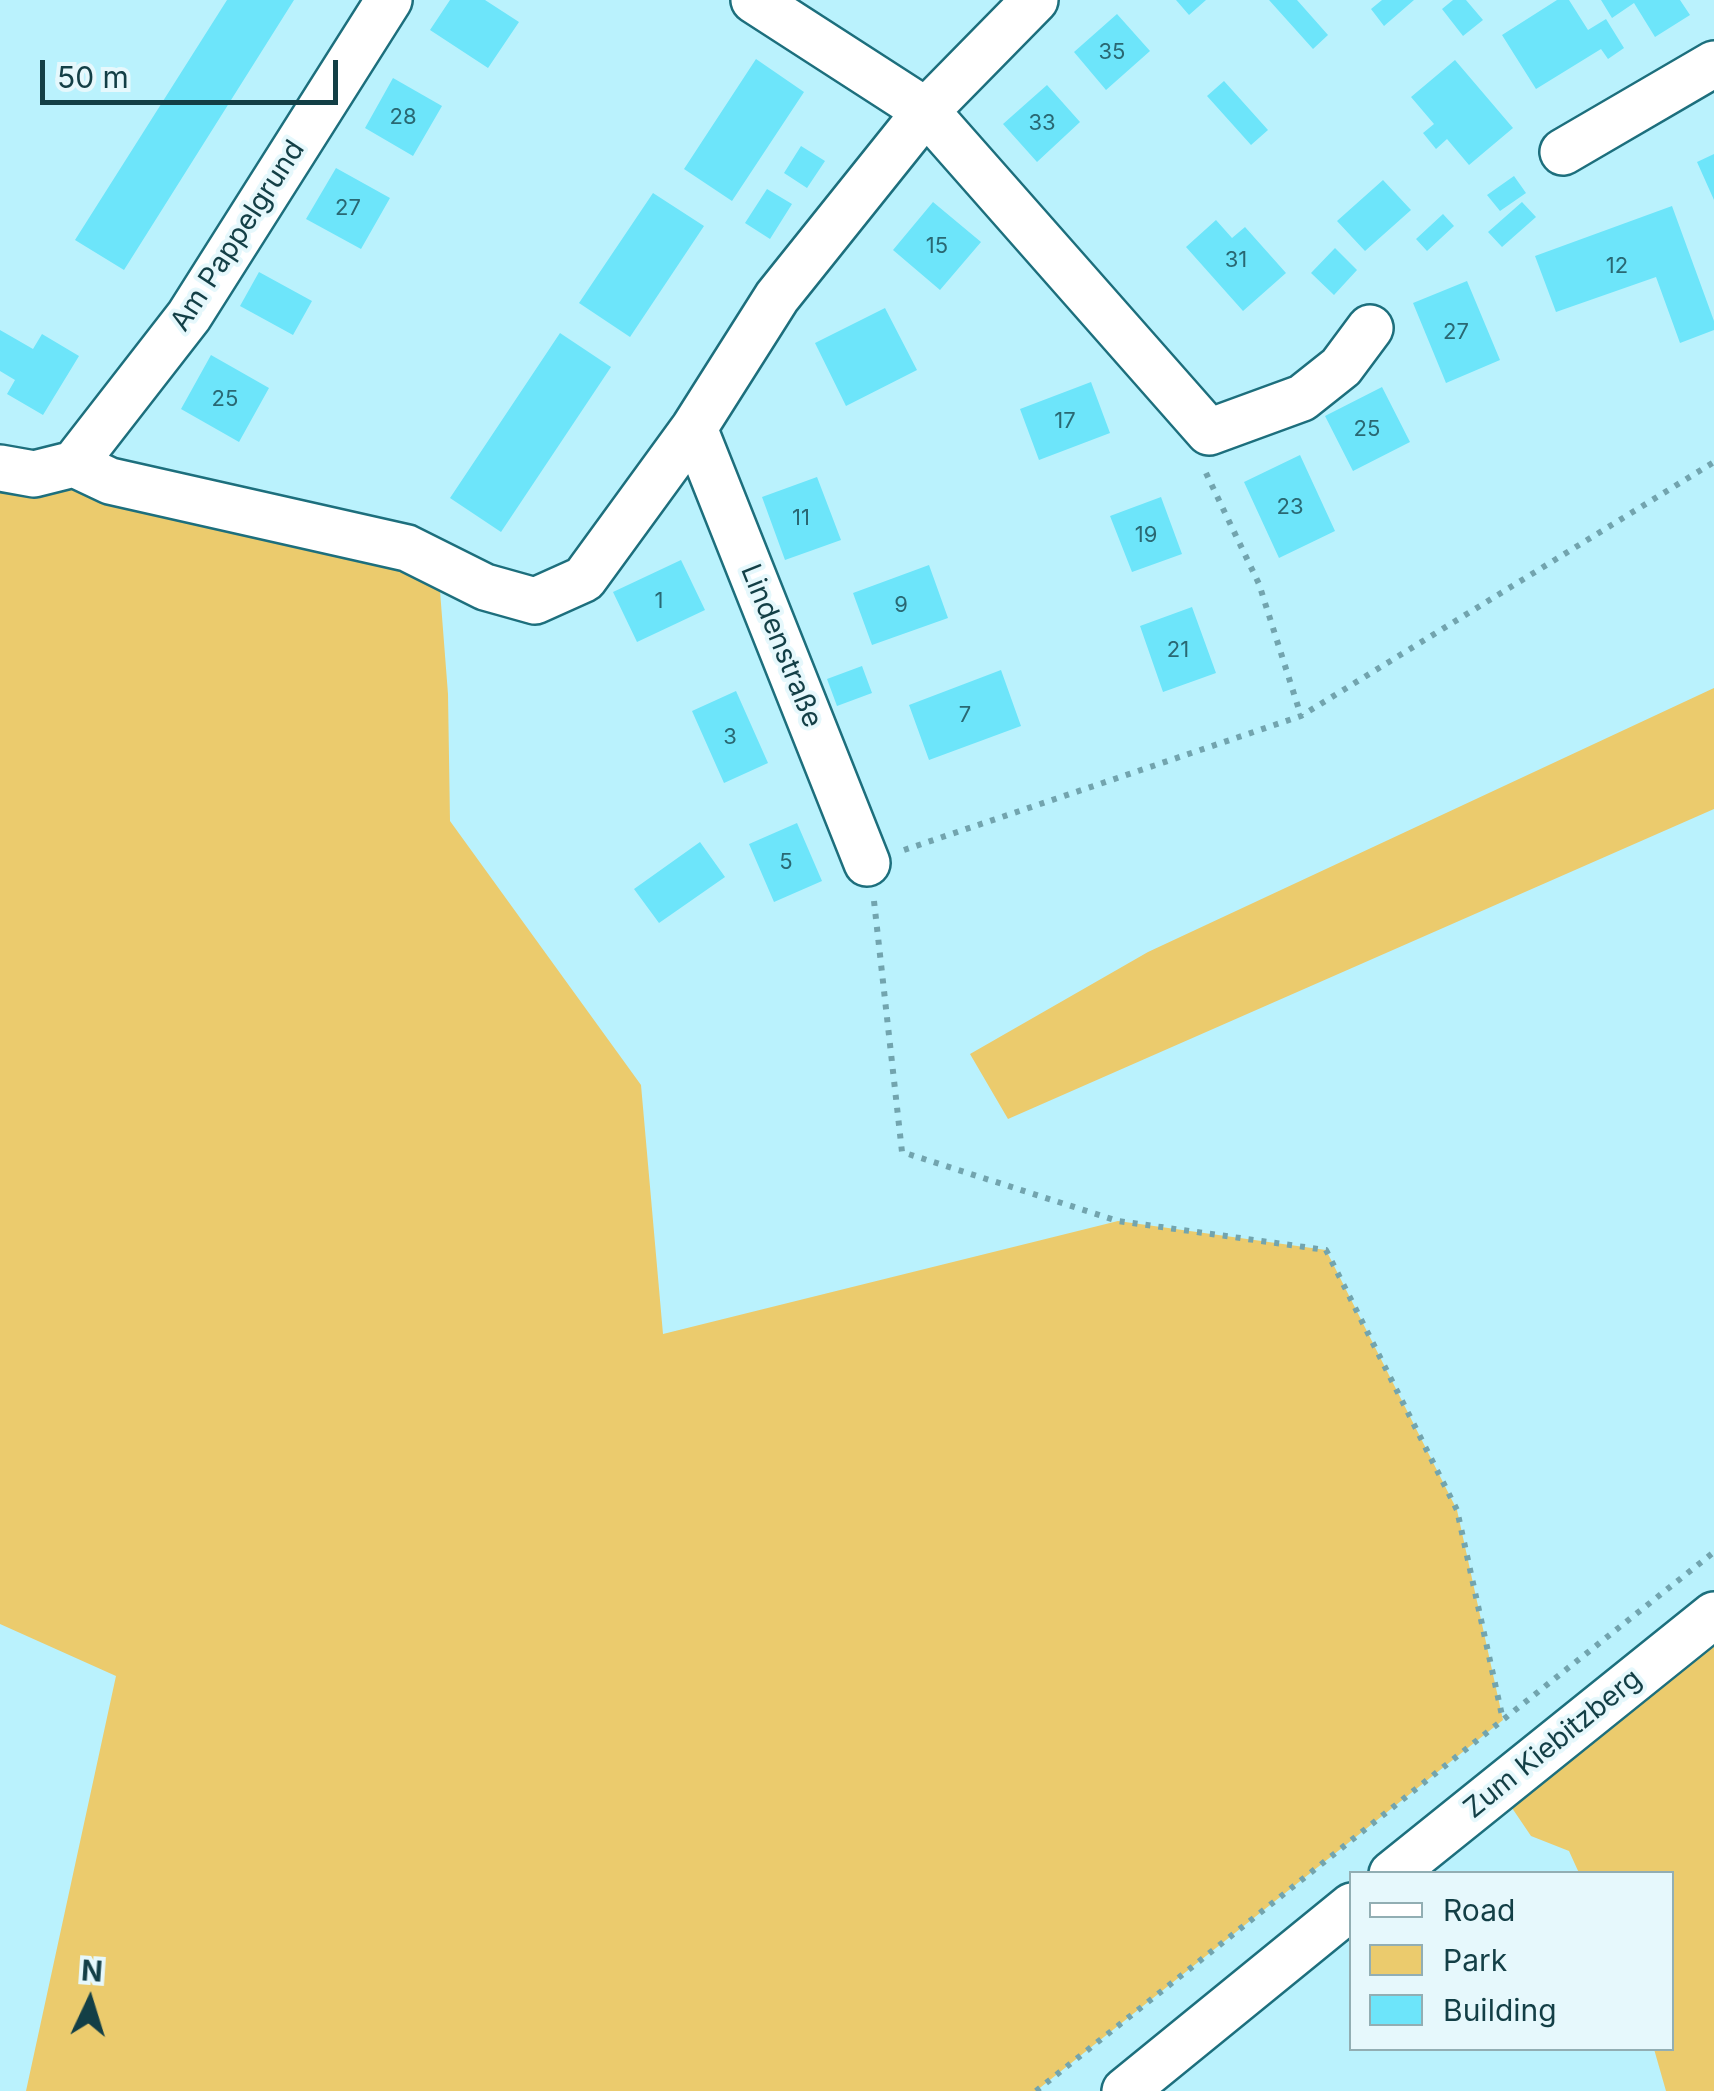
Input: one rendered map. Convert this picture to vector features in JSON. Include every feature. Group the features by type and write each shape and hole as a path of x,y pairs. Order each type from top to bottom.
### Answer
{"street":[{"name":"Am Pappelgrund","path":"74,464 189,316 389,0"},
{"path":"754,0 926,111 1208,432 1302,398 1341,367 1370,328"},
{"path":"0,468 34,474 74,464 110,481 407,548 485,587 535,601 584,579 694,428 777,297 926,111 1035,0"},
{"path":"1563,152 1714,64"},
{"name":"Lindenstraße","path":"694,428 867,863"},
{"name":"Zum Kiebitzberg","path":"1396,1871 1714,1615"},
{"path":"1125,2091 1349,1908"}],"path":[{"path":"1208,432 1206,474 1259,584 1301,716"},
{"path":"1503,1720 1457,1510 1326,1250 1118,1221 902,1152 878,924 867,863 1301,716 1714,462"},
{"path":"1036,2091 1714,1552"}],"green space":[{"path":"0,468 439,578 448,694 450,821 641,1085 663,1334 1118,1221 1326,1250 1457,1510 1503,1720 1036,2091 26,2091 116,1676 0,1624"},
{"path":"1714,688 1714,809 1008,1119 970,1054 1148,952"},
{"path":"1714,1641 1714,2091 1666,2091 1655,2051 1674,2051 1674,1871 1578,1871 1569,1851 1531,1836 1510,1805"}],"building":[{"path":"227,0 294,0 124,270 75,240"},
{"path":"450,0 485,0 519,22 488,68 430,30"},
{"path":"1176,0 1206,0 1189,15"},
{"path":"1269,0 1297,0 1328,35 1313,49"},
{"path":"1382,0 1414,0 1384,26 1371,9"},
{"path":"1453,0 1466,0 1483,20 1463,36 1442,9"},
{"path":"1557,0 1569,0 1588,30 1606,19 1624,48 1608,59 1601,49 1536,89 1502,35"},
{"path":"1601,0 1680,0 1690,15 1655,37 1634,3 1612,18"},
{"path":"1117,14 1150,51 1106,90 1074,52"},
{"path":"756,59 804,92 732,201 684,169"},
{"path":"1455,60 1513,128 1469,165 1447,139 1436,149 1423,133 1434,124 1411,97"},
{"path":"393,78 442,106 413,156 365,128"},
{"path":"1224,81 1268,130 1251,145 1207,96"},
{"path":"1047,85 1080,122 1037,162 1003,124"},
{"path":"801,146 825,161 807,188 784,173"},
{"path":"1714,154 1714,200 1697,162"},
{"path":"336,168 390,198 361,249 306,219"},
{"path":"1514,176 1526,193 1500,211 1487,195"},
{"path":"1383,180 1411,210 1365,251 1337,221"},
{"path":"767,189 792,204 770,239 745,223"},
{"path":"653,193 704,226 630,337 579,303"},
{"path":"933,202 981,242 940,290 893,250"},
{"path":"1522,202 1536,217 1502,247 1488,232"},
{"path":"1672,206 1714,330 1680,343 1656,277 1556,312 1535,256"},
{"path":"1443,214 1454,226 1427,251 1416,239"},
{"path":"1216,220 1232,238 1245,227 1286,273 1243,311 1186,247"},
{"path":"1335,248 1357,270 1334,295 1311,273"},
{"path":"259,272 312,301 293,335 240,306"},
{"path":"1467,281 1500,360 1446,383 1413,303"},
{"path":"885,308 917,370 846,406 815,343"},
{"path":"0,330 33,349 42,334 79,356 43,415 7,394 15,380 0,371"},
{"path":"560,333 611,367 501,532 450,498"},
{"path":"211,355 269,388 239,442 181,409"},
{"path":"1091,382 1110,433 1039,460 1020,409"},
{"path":"1382,387 1410,442 1353,471 1325,416"},
{"path":"1300,455 1335,531 1279,558 1244,482"},
{"path":"817,477 841,540 785,560 762,497"},
{"path":"1161,497 1182,554 1132,572 1110,516"},
{"path":"681,560 705,610 637,642 613,592"},
{"path":"929,565 948,618 872,645 853,593"},
{"path":"1192,607 1216,673 1163,692 1140,626"},
{"path":"862,666 872,693 837,706 827,679"},
{"path":"1001,670 1021,726 929,760 909,705"},
{"path":"736,691 768,763 724,783 692,711"},
{"path":"797,823 822,881 774,902 749,844"},
{"path":"700,842 725,877 659,923 634,889"}]}
